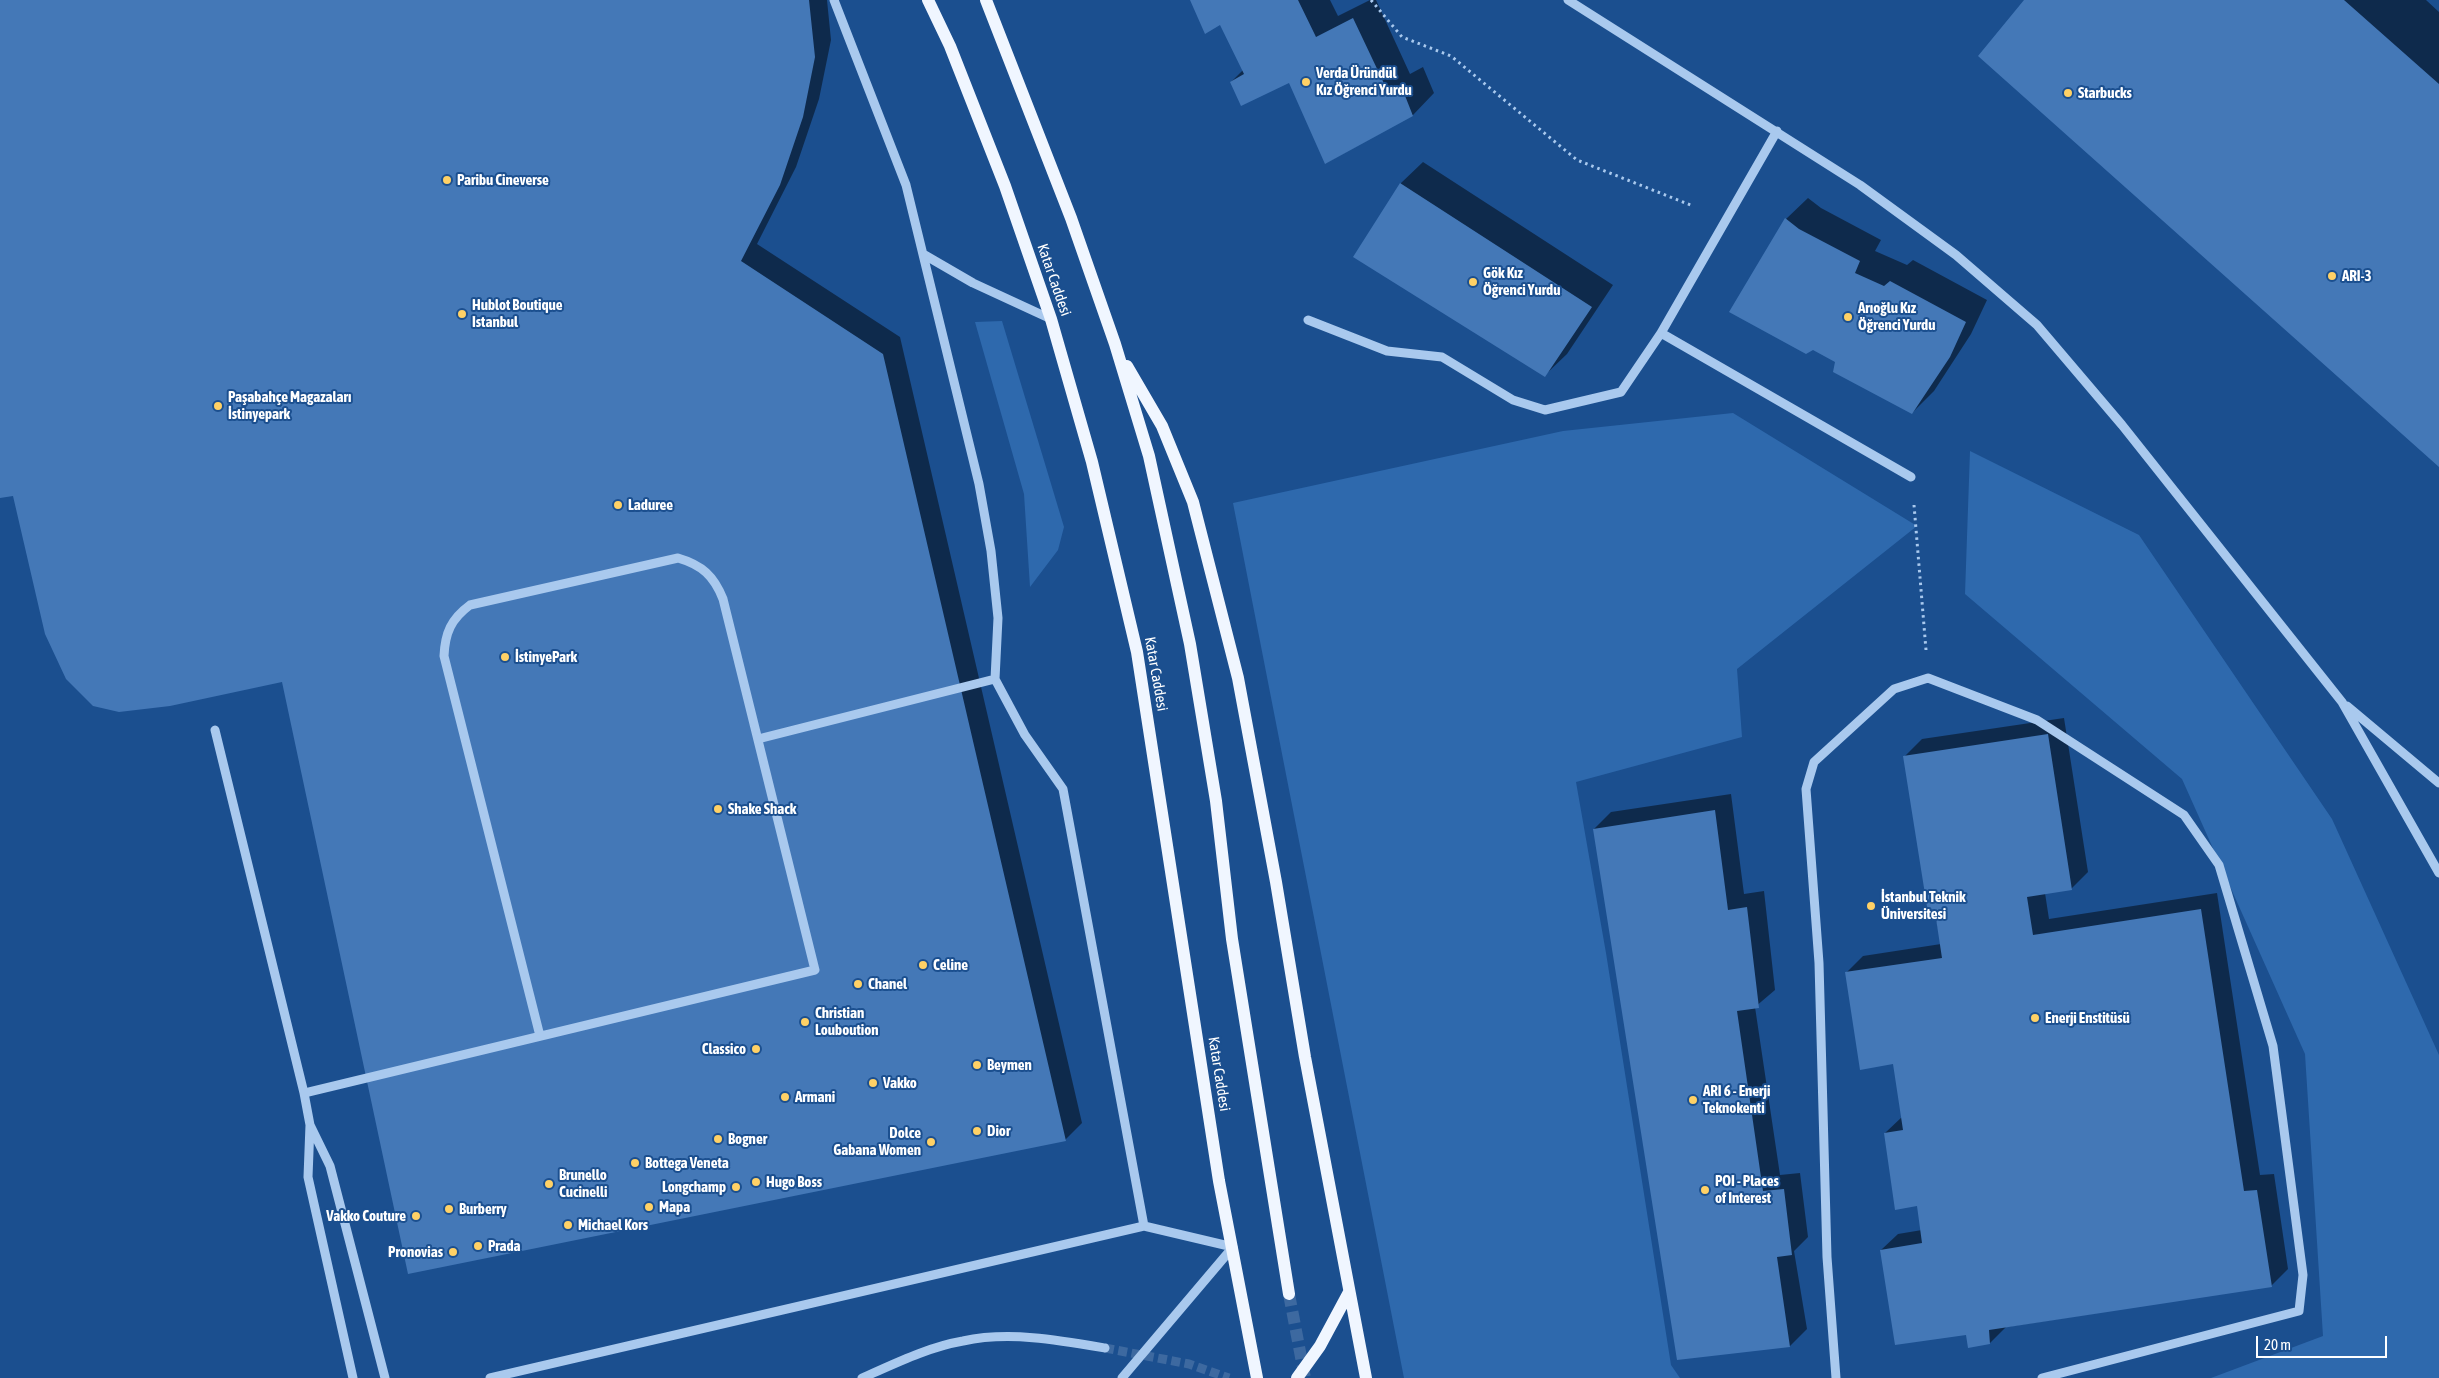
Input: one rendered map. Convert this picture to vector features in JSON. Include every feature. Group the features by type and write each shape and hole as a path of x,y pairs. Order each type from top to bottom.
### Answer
{"main road":[{"name":"Katar Caddesi","path":"928,0 950,46 1005,186 1051,319 1092,462 1137,652 1219,1181 1257,1378"},
{"path":"986,0 1071,218 1115,344 1149,456 1190,644 1216,802 1232,939 1289,1294"},
{"path":"1115,344 1162,426 1193,502 1238,678 1366,1378"},
{"path":"1297,1378 1320,1346 1349,1292"}],"street":[{"path":"834,0 906,185 979,484 991,550 998,618 996,679 1025,735 1063,789 1144,1226"},
{"path":"1568,0 1860,185 1956,255 2037,325 2122,425 2342,702 2439,873"},
{"path":"1308,320 1387,351 1442,357 1512,400 1545,410 1621,392 1661,333 1777,131"},
{"path":"923,254 973,283 1051,319"},
{"path":"1661,333 1912,477"},
{"path":"304,1093 815,970 723,599 716,582 704,569 692,562 678,558 470,605 451,624 445,639 444,656 540,1036"},
{"path":"1836,1378 1827,1256 1819,963 1806,789 1814,762 1829,748 1894,689 1928,678 2037,720 2184,815 2218,866 2273,1046 2303,1275 2300,1311 2042,1378"},
{"path":"758,739 996,679"},
{"path":"2342,702 2439,783"},
{"path":"215,730 304,1093 310,1125 308,1177 353,1378"},
{"path":"310,1125 330,1166 385,1378"},
{"path":"490,1378 1144,1226 1232,1247 1122,1378"},
{"path":"862,1378 927,1351 963,1340 1004,1337 1059,1340 1105,1348"}],"path":[{"path":"1371,0 1402,37 1451,56 1578,160 1693,206"},
{"path":"1912,477 1928,678"}],"shaded area":[{"path":"1002,321 1064,527 1058,550 1030,587 1024,494 975,322"},
{"path":"1733,413 1917,526 1737,669 1742,737 1576,782 1606,953 1671,1365 1680,1378 1404,1378 1233,503 1563,431"},
{"path":"1970,451 2139,535 2332,819 2439,1055 2439,1378 2211,1378 2323,1336 2305,1054 2182,779 1965,594"}],"building":[{"name":"İstinyePark","path":"0,0 809,0 815,57 803,117 780,185 741,261 883,354 1066,1141 408,1274 282,682 170,706 119,712 93,706 66,679 45,634 13,496 0,498"},
{"name":"Verda Üründül Kız Öğrenci Yurdu","path":"1190,0 1298,0 1316,37 1353,18 1389,94 1402,88 1413,116 1325,164 1289,83 1241,106 1230,82 1244,74 1220,25 1205,34"},
{"name":"ARI-3","path":"2024,0 2344,0 2439,84 2439,467 1978,56"},
{"name":"Gök Kız Öğrenci Yurdu","path":"1400,183 1592,307 1545,377 1353,257"},
{"name":"Arıoğlu Kız Öğrenci Yurdu","path":"1785,218 1799,229 1860,261 1855,273 1884,286 1890,281 1966,322 1950,357 1912,414 1833,372 1835,362 1813,350 1806,354 1729,312"},
{"name":"Enerji Enstitüsü","path":"2048,734 2072,890 2027,897 2033,935 2201,909 2244,1191 2257,1190 2272,1287 1989,1330 1990,1344 1968,1348 1966,1335 1895,1345 1880,1250 1922,1243 1917,1206 1895,1210 1884,1133 1903,1130 1893,1064 1860,1070 1845,972 1942,958 1935,912 1928,913 1903,756"},
{"name":"ARI 6 - Enerji Teknokenti","path":"1715,810 1728,910 1747,907 1759,1008 1737,1011 1763,1191 1784,1189 1792,1255 1777,1257 1790,1347 1677,1360 1593,829"}],"tunnel":[{"path":"1289,1294 1305,1378"},
{"path":"1105,1348 1189,1364 1229,1378"}],"place":[{"name":"Verda Üründül Kız Öğrenci Yurdu","path":"1306,82"},
{"name":"Starbucks","path":"2068,93"},
{"name":"Paribu Cineverse","path":"447,180"},
{"name":"ARI-3","path":"2332,276"},
{"name":"Gök Kız Öğrenci Yurdu","path":"1473,282"},
{"name":"Hublot Boutique Istanbul","path":"462,314"},
{"name":"Arıoğlu Kız Öğrenci Yurdu","path":"1848,317"},
{"name":"Paşabahçe Magazaları İstinyepark","path":"218,406"},
{"name":"Laduree","path":"618,505"},
{"name":"İstinyePark","path":"505,657"},
{"name":"Shake Shack","path":"718,809"},
{"name":"İstanbul Teknik Üniversitesi","path":"1871,906"},
{"name":"Celine","path":"923,965"},
{"name":"Chanel","path":"858,984"},
{"name":"Enerji Enstitüsü","path":"2035,1018"},
{"name":"Christian Louboution","path":"805,1022"},
{"name":"Classico","path":"756,1049"},
{"name":"Beymen","path":"977,1065"},
{"name":"Vakko","path":"873,1083"},
{"name":"Armani","path":"785,1097"},
{"name":"ARI 6 - Enerji Teknokenti","path":"1693,1100"},
{"name":"Dior","path":"977,1131"},
{"name":"Bogner","path":"718,1139"},
{"name":"Dolce Gabana Women","path":"931,1142"},
{"name":"Bottega Veneta","path":"635,1163"},
{"name":"Hugo Boss","path":"756,1182"},
{"name":"Brunello Cucinelli","path":"549,1184"},
{"name":"Longchamp","path":"736,1187"},
{"name":"POI - Places of Interest","path":"1705,1190"},
{"name":"Mapa","path":"649,1207"},
{"name":"Burberry","path":"449,1209"},
{"name":"Vakko Couture","path":"416,1216"},
{"name":"Michael Kors","path":"568,1225"},
{"name":"Prada","path":"478,1246"},
{"name":"Pronovias","path":"453,1252"}]}
